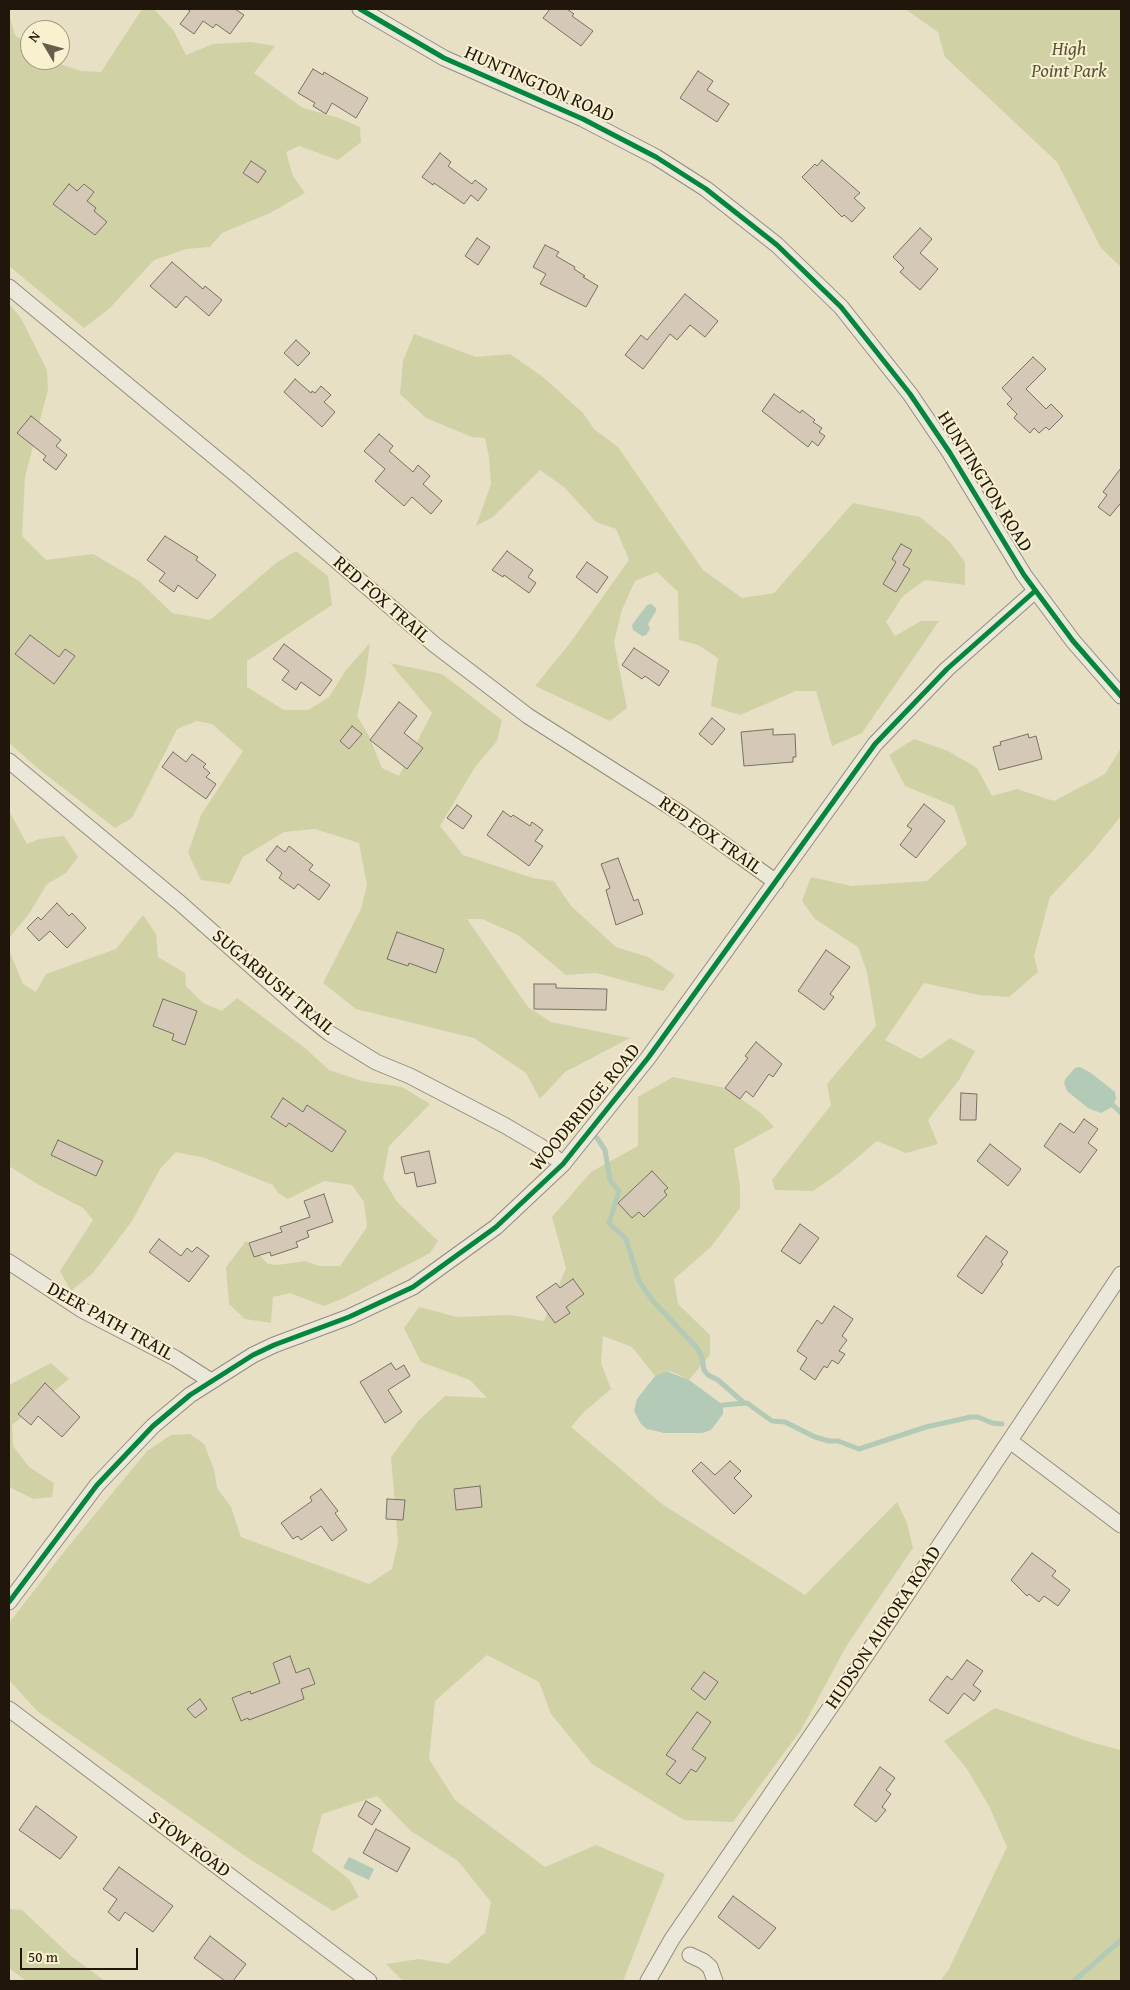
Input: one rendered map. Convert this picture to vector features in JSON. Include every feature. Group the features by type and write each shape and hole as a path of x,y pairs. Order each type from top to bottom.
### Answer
{"street":[{"name":"HUNTINGTON ROAD","path":"360,9 444,58 583,119 656,157 706,189 777,245 841,308 910,394 1035,591 1073,641 1121,696"},
{"name":"RED FOX TRAIL","path":"9,287 240,478 435,645 528,716 680,813 776,882"},
{"name":"WOODBRIDGE ROAD","path":"9,1602 91,1493 124,1455 171,1410 211,1380 274,1345 349,1317 413,1287 496,1227 563,1164 648,1058 876,744 947,669 1035,591"},
{"name":"SUGARBUSH TRAIL","path":"9,761 180,903 329,1033 376,1062 410,1076 504,1125 540,1146 563,1164"},
{"name":"DEER PATH TRAIL","path":"9,1262 82,1310 175,1358 211,1380"},
{"name":"HUDSON AURORA ROAD","path":"648,1981 672,1939 1121,1274"},
{"path":"1010,1441 1121,1525"},
{"name":"STOW ROAD","path":"9,1709 369,1981"},
{"path":"690,1956 703,1961 710,1967 715,1981"}],"green space":[{"path":"142,9 154,9 174,31 186,55 213,44 251,42 275,46 254,73 303,108 339,118 360,127 361,142 338,160 299,146 286,152 293,176 305,193 270,213 222,233 210,247 186,249 154,260 110,308 84,328 9,266 9,15 15,35 20,39 20,70 70,70 70,67 81,71 101,72"},
{"name":"High Point Park","path":"905,9 1121,9 1121,267 1101,248 1057,162 945,57 938,32"},
{"path":"9,304 21,318 47,370 48,390 25,477 22,536 46,560 93,554 139,581 172,613 210,620 276,563 296,551 328,576 332,605 247,661 247,687 284,710 308,710 329,697 346,670 370,643 365,681 357,716 369,736 382,768 399,776 432,713 390,663 442,674 502,720 497,741 475,767 440,826 463,855 533,878 554,881 571,906 616,947 648,957 675,975 663,991 596,973 566,975 518,935 482,919 467,919 528,1007 551,1022 630,1038 565,1072 540,1099 526,1073 474,1038 356,1009 323,983 361,909 367,885 359,843 315,829 284,832 243,857 230,884 201,880 188,853 201,815 243,751 212,724 197,721 177,729 132,818 115,828 41,771 9,743"},
{"path":"414,334 476,357 510,354 543,377 583,413 594,429 618,447 703,570 742,598 774,593 853,503 920,517 950,542 965,562 965,585 925,580 903,596 886,622 895,636 921,621 939,621 862,733 832,746 816,691 796,691 740,715 711,706 718,658 698,645 679,640 678,592 657,572 635,581 622,610 614,642 627,708 610,721 535,686 570,643 629,560 616,529 596,522 564,487 540,470 493,517 476,526 491,484 489,457 485,438 472,437 426,418 400,394 403,361"},
{"path":"914,739 948,751 977,768 992,796 1017,789 1054,801 1105,774 1121,748 1121,816 1092,852 1050,897 1034,956 1038,972 1009,997 979,995 924,983 885,1040 921,1059 950,1038 975,1051 959,1080 928,1120 938,1144 906,1153 877,1141 839,1173 813,1191 775,1190 772,1180 831,1105 827,1084 876,1026 867,972 858,947 815,919 802,901 811,877 852,886 927,881 967,844 954,806 905,786 889,755"},
{"path":"9,811 27,844 39,839 64,836 78,857 66,873 47,884 29,914 9,938"},
{"path":"143,915 156,934 158,957 185,973 186,986 203,1003 222,1011 237,998 305,1048 329,1070 362,1081 402,1087 430,1104 389,1146 383,1178 397,1202 438,1241 430,1253 346,1297 324,1306 290,1293 273,1297 271,1323 245,1319 229,1304 226,1267 246,1241 268,1264 277,1265 305,1261 319,1266 340,1266 367,1227 364,1202 352,1185 324,1181 288,1199 278,1193 273,1185 205,1158 176,1152 160,1169 132,1221 93,1273 71,1291 60,1271 93,1220 83,1208 39,1185 9,1166 9,950 23,984 36,992 46,974 116,949"},
{"path":"673,1077 725,1088 761,1113 774,1127 734,1149 740,1187 740,1208 711,1247 674,1279 678,1304 710,1335 710,1355 689,1380 673,1372 666,1371 655,1376 632,1347 603,1336 601,1363 611,1389 584,1412 571,1427 662,1504 805,1595 897,1502 907,1523 913,1548 847,1645 801,1730 733,1822 684,1820 592,1764 551,1714 539,1682 487,1655 435,1701 429,1759 455,1800 545,1867 596,1845 665,1874 623,1981 403,1981 386,1964 419,1959 448,1964 485,1933 491,1902 458,1861 411,1831 377,1796 322,1814 312,1851 349,1879 359,1897 333,1911 248,1858 37,1711 9,1680 9,1623 63,1553 147,1451 171,1435 190,1434 204,1444 214,1469 217,1488 231,1507 241,1537 369,1584 392,1569 398,1542 391,1457 419,1420 445,1396 487,1398 470,1380 421,1362 404,1328 419,1307 457,1317 511,1315 544,1321 566,1268 552,1217 591,1172 638,1146 638,1097"},
{"path":"51,1363 69,1379 12,1425 13,1446 29,1467 54,1483 52,1497 33,1499 9,1487 9,1385"},
{"path":"995,1708 1087,1741 1121,1750 1121,1981 940,1981 949,1969 1007,1847 989,1806 967,1769 944,1741"},
{"path":"9,1909 22,1910 71,1956 105,1981 26,1981 9,1968"}],"shaded area":[{"path":"651,604 656,608 656,611 648,624 650,629 646,635 642,636 633,630 632,625 647,605"},
{"path":"1080,1067 1091,1073 1115,1092 1116,1099 1112,1107 1101,1113 1088,1108 1067,1091 1064,1083 1066,1078 1075,1068"},
{"path":"666,1371 689,1380 723,1405 723,1414 711,1430 702,1433 664,1433 647,1429 641,1424 634,1411 637,1399 655,1376"},
{"path":"349,1857 374,1869 369,1880 343,1868"}],"building":[{"path":"187,9 235,9 244,15 230,34 216,24 213,28 203,21 194,34 180,24 190,11"},
{"path":"550,9 567,9 574,14 572,16 593,31 581,46 543,18"},
{"path":"313,69 323,75 324,72 368,98 356,118 332,103 326,114 313,106 315,103 298,93"},
{"path":"698,71 713,81 707,90 729,104 717,122 680,98"},
{"path":"440,153 451,162 448,166 472,184 475,180 487,189 478,201 471,195 464,204 422,177"},
{"path":"822,160 860,193 854,198 865,208 852,222 844,215 842,217 802,177"},
{"path":"251,161 266,171 258,183 243,173"},
{"path":"69,184 77,191 84,184 94,192 87,201 96,208 94,211 107,222 95,235 53,204"},
{"path":"920,228 932,239 920,253 938,269 920,290 900,272 904,268 893,257"},
{"path":"477,238 490,247 478,265 465,256"},
{"path":"545,245 559,252 556,256 575,267 574,269 585,276 583,277 598,286 586,307 540,284 546,274 533,267"},
{"path":"172,262 203,289 205,286 222,300 209,316 186,296 176,308 150,286"},
{"path":"685,294 718,321 705,337 690,325 677,340 670,334 643,369 625,355 641,335 647,340"},
{"path":"296,340 310,353 298,366 284,353"},
{"path":"1033,357 1046,369 1026,389 1046,409 1051,404 1063,416 1049,430 1046,427 1039,433 1034,428 1030,433 1014,418 1017,414 1007,404 1012,399 1002,388"},
{"path":"295,379 311,393 312,391 315,393 321,386 331,395 324,402 335,412 322,427 284,392"},
{"path":"774,394 800,413 802,410 815,420 813,422 822,428 819,432 825,436 818,446 812,441 808,447 762,411"},
{"path":"31,416 61,440 56,446 67,455 56,470 43,460 46,456 17,433"},
{"path":"379,434 393,446 389,451 413,472 418,465 430,476 423,484 442,501 431,514 412,497 404,506 375,481 385,469 364,451"},
{"path":"1121,468 1121,505 1110,516 1098,507 1107,495 1103,492"},
{"path":"165,536 198,557 196,560 216,575 197,599 178,585 174,592 159,581 165,573 147,560"},
{"path":"901,544 912,550 903,565 910,569 896,592 883,584 896,562 892,559"},
{"path":"507,551 533,570 528,577 536,583 529,593 504,575 503,577 492,570"},
{"path":"587,562 608,577 597,593 576,577"},
{"path":"30,635 59,657 65,649 75,656 54,684 15,654"},
{"path":"284,644 332,680 320,696 301,682 296,690 282,680 289,671 273,659"},
{"path":"634,648 669,671 659,686 645,676 642,679 622,665"},
{"path":"399,702 417,716 404,733 423,748 407,769 370,740"},
{"path":"712,718 725,729 712,745 699,734"},
{"path":"352,726 362,734 349,749 340,741"},
{"path":"773,729 773,735 795,734 796,757 793,757 793,762 744,766 741,732"},
{"path":"1028,734 1029,738 1036,736 1042,759 999,770 993,747 1001,745 1000,742"},
{"path":"173,752 186,762 192,754 206,764 203,767 210,773 206,777 216,784 206,799 162,767"},
{"path":"924,804 945,821 916,858 900,845 912,829 907,826"},
{"path":"457,805 472,816 463,829 447,818"},
{"path":"503,811 530,826 532,822 543,830 535,841 543,846 529,866 487,835"},
{"path":"277,846 285,852 289,846 313,865 309,870 330,885 319,900 298,884 294,889 279,878 282,873 266,860"},
{"path":"618,858 634,901 638,899 643,914 616,925 606,890 610,888 601,864"},
{"path":"57,903 69,916 72,913 86,928 67,948 50,931 39,941 27,928 38,917 41,920"},
{"path":"397,932 444,949 436,973 409,963 408,966 387,959"},
{"path":"826,950 850,967 830,994 834,997 824,1010 798,991"},
{"path":"534,984 556,984 556,988 607,989 606,1010 534,1009"},
{"path":"163,999 197,1011 185,1045 172,1040 174,1034 153,1026"},
{"path":"756,1042 782,1064 773,1077 769,1074 753,1097 746,1091 740,1099 725,1088 748,1058 745,1056"},
{"path":"961,1093 977,1094 976,1120 960,1120"},
{"path":"283,1098 303,1112 307,1105 346,1131 332,1152 289,1123 286,1127 271,1117"},
{"path":"1084,1119 1098,1129 1088,1143 1097,1150 1080,1173 1044,1146 1060,1123 1074,1133"},
{"path":"58,1140 103,1161 96,1176 51,1155"},
{"path":"990,1144 1021,1169 1008,1186 977,1161"},
{"path":"429,1151 436,1183 417,1187 414,1172 405,1174 401,1157"},
{"path":"652,1171 668,1188 664,1191 667,1195 644,1217 639,1212 632,1218 618,1203"},
{"path":"324,1194 333,1222 307,1231 309,1237 296,1242 298,1247 271,1256 270,1252 254,1257 249,1243 282,1232 280,1227 310,1217 304,1201"},
{"path":"800,1224 819,1238 800,1264 781,1251"},
{"path":"986,1236 1008,1252 1001,1262 1003,1264 982,1294 957,1276"},
{"path":"159,1239 181,1256 187,1248 192,1252 197,1247 209,1256 189,1282 149,1252"},
{"path":"573,1279 584,1294 566,1307 570,1313 555,1323 536,1297 556,1283 560,1288"},
{"path":"834,1306 853,1319 842,1336 847,1340 839,1351 845,1354 838,1364 832,1360 827,1368 824,1366 815,1380 800,1369 807,1358 797,1351 817,1320 822,1324"},
{"path":"391,1363 396,1370 404,1365 410,1376 388,1390 402,1412 385,1423 360,1382"},
{"path":"45,1383 80,1417 62,1437 38,1416 31,1425 18,1414"},
{"path":"730,1461 741,1471 734,1478 752,1496 734,1514 692,1471 701,1462 715,1475"},
{"path":"480,1486 482,1507 456,1510 454,1489"},
{"path":"321,1489 338,1511 335,1513 347,1530 332,1541 321,1526 301,1540 298,1536 293,1539 281,1523 312,1501 310,1497"},
{"path":"387,1499 405,1500 403,1520 386,1519"},
{"path":"1032,1553 1056,1571 1052,1576 1070,1590 1058,1606 1044,1596 1039,1602 1029,1594 1027,1596 1011,1580"},
{"path":"290,1656 296,1673 309,1668 315,1684 301,1689 304,1699 249,1720 248,1718 241,1721 232,1698 250,1691 251,1694 280,1683 273,1663"},
{"path":"967,1660 983,1671 973,1685 981,1691 974,1701 964,1693 948,1714 929,1700 947,1676 952,1680"},
{"path":"704,1672 718,1682 705,1700 691,1689"},
{"path":"200,1699 207,1709 195,1718 187,1709"},
{"path":"697,1712 711,1722 692,1749 706,1758 696,1772 691,1769 680,1784 666,1774 676,1761 666,1755"},
{"path":"880,1767 895,1778 886,1790 891,1794 882,1807 886,1810 876,1822 854,1805"},
{"path":"366,1801 381,1810 372,1825 358,1816"},
{"path":"36,1806 77,1837 60,1859 19,1830"},
{"path":"376,1829 410,1848 397,1872 363,1853"},
{"path":"119,1867 173,1906 153,1932 125,1912 119,1921 108,1912 117,1899 103,1889"},
{"path":"733,1896 776,1928 759,1949 718,1917"},
{"path":"210,1936 246,1964 233,1981 225,1981 194,1958"}],"waterway":[{"path":"1113,1105 1121,1113"},
{"path":"597,1138 605,1150 610,1180 619,1191 609,1223 626,1239 639,1281 653,1301 697,1348 702,1357 704,1370 708,1375 718,1380 743,1402"},
{"path":"723,1405 747,1403 772,1421 785,1422 815,1437 829,1441 838,1441 859,1449 926,1427 971,1417 978,1417 992,1423 1002,1424"},
{"path":"1074,1981 1121,1940"}],"cycle path":[{"path":"360,9 444,58 583,119 656,157 706,189 777,245 841,307 910,394 950,453 1024,575 1073,641 1121,696"},
{"path":"9,1602 97,1485 153,1426 190,1395 253,1355 274,1345 349,1317 413,1287 496,1227 563,1164 648,1058 875,744 947,669 1035,591"}]}
